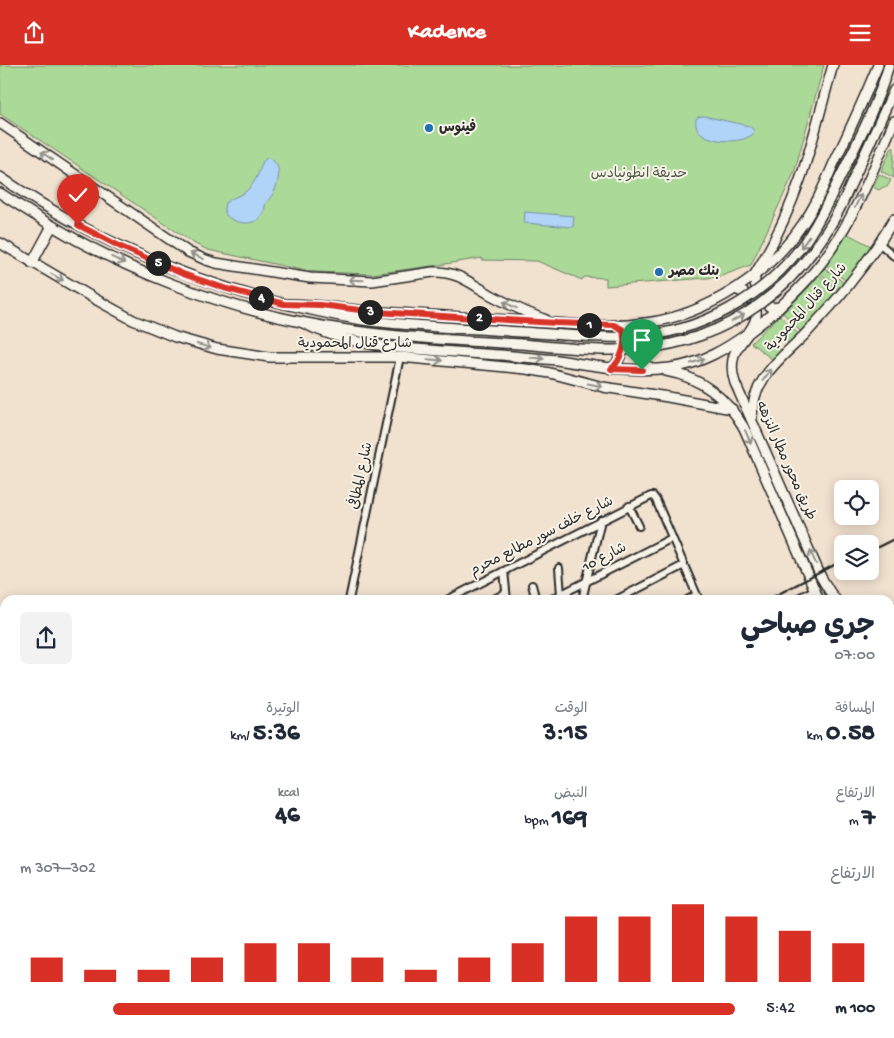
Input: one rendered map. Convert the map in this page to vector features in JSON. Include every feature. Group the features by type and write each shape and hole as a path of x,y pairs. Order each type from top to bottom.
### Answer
{"main road":[{"path":"780,307 772,308 765,303 754,284 755,274 770,247 800,181 833,65"},
{"path":"284,304 308,303 376,312 614,325 645,323 696,310 735,289 755,274 794,236 810,213 856,117 878,65"},
{"path":"0,177 36,201 99,237 143,257 183,274 284,304 380,322 521,332 631,337 670,331 722,313 761,288 785,266 805,242 829,200 870,114 890,65"},
{"path":"0,193 52,226 107,255 164,280 223,301 301,322 398,336 600,350 640,349 683,341 720,327 761,303 786,283 810,257 841,206 894,90"},
{"path":"301,322 332,336 381,346 546,359 611,369 657,369 683,366 706,359 728,347 780,307 821,263 840,235 869,178 894,121"},
{"path":"0,123 188,252 206,260 286,275 322,279 372,281 441,272 453,274 466,279 516,307 556,323"},
{"name":"شارع قنال المحمودية","path":"752,420 753,403 763,379 832,304 862,268 894,219"},
{"path":"32,263 52,226"},
{"name":"شارع قنال المحمودية","path":"0,243 134,320 174,337 234,353 269,357 400,357 538,371 597,386 732,409"},
{"path":"735,289 749,296 755,306 755,317 750,331"},
{"path":"645,323 639,333 640,357 646,366 657,369"},
{"path":"611,369 621,358 624,336 622,329 614,325"},
{"name":"طريق محور مطار النزهه","path":"750,331 737,349 733,362 733,376 737,389 821,577 832,595"},
{"name":"طريق محور مطار النزهه","path":"657,369 678,374 698,382 716,394 732,409 744,427 816,595"}],"street":[{"path":"879,243 894,256"},
{"name":"شارع المطافى","path":"350,595 400,357"},
{"name":"شارع خلف سور مطابع محرم","path":"457,595 648,496 655,498 672,538"},
{"path":"629,506 639,526"},
{"path":"583,595 601,521"},
{"path":"672,538 697,595"},
{"name":"شارع 10","path":"561,595 672,538"},
{"path":"626,595 684,565"},
{"path":"559,568 561,595"},
{"path":"504,571 506,595"},
{"path":"532,585 535,595"},
{"path":"804,595 814,590"}],"green space":[{"name":"حديقة انطونيادس","path":"0,65 824,65 794,173 751,265 719,277 606,286 606,278 584,277 582,280 537,261 482,260 482,258 372,274 315,272 208,250 195,244 0,114"},
{"path":"892,147 894,148 894,178 881,171"},
{"path":"879,174 891,180 887,187 879,190 873,187"},
{"path":"848,234 871,246 846,281 826,265"},
{"path":"825,268 844,283 839,289 820,273"},
{"path":"819,275 838,290 801,332 783,313"},
{"path":"780,315 799,335 789,344 779,336 774,343 782,351 773,360 751,343"}],"water":[{"path":"704,116 749,126 754,130 753,134 733,141 711,138 699,131 696,126 696,119"},
{"path":"267,158 276,164 279,173 275,189 266,203 263,214 257,220 248,223 229,218 224,211 225,203 242,194 250,187 256,179 263,161"},
{"path":"525,212 574,216 573,227 524,223"}],"railway":[{"path":"879,546 894,539"},
{"path":"777,595 834,565"}],"place":[{"name":"فينوس","path":"429,128"},
{"name":"بنك مصر","path":"659,272"}],"route":[{"path":"78,225 121,247 183,274 224,288 284,304 308,303 376,312 614,325 622,329 624,336 621,358 611,369 642,370"}]}
